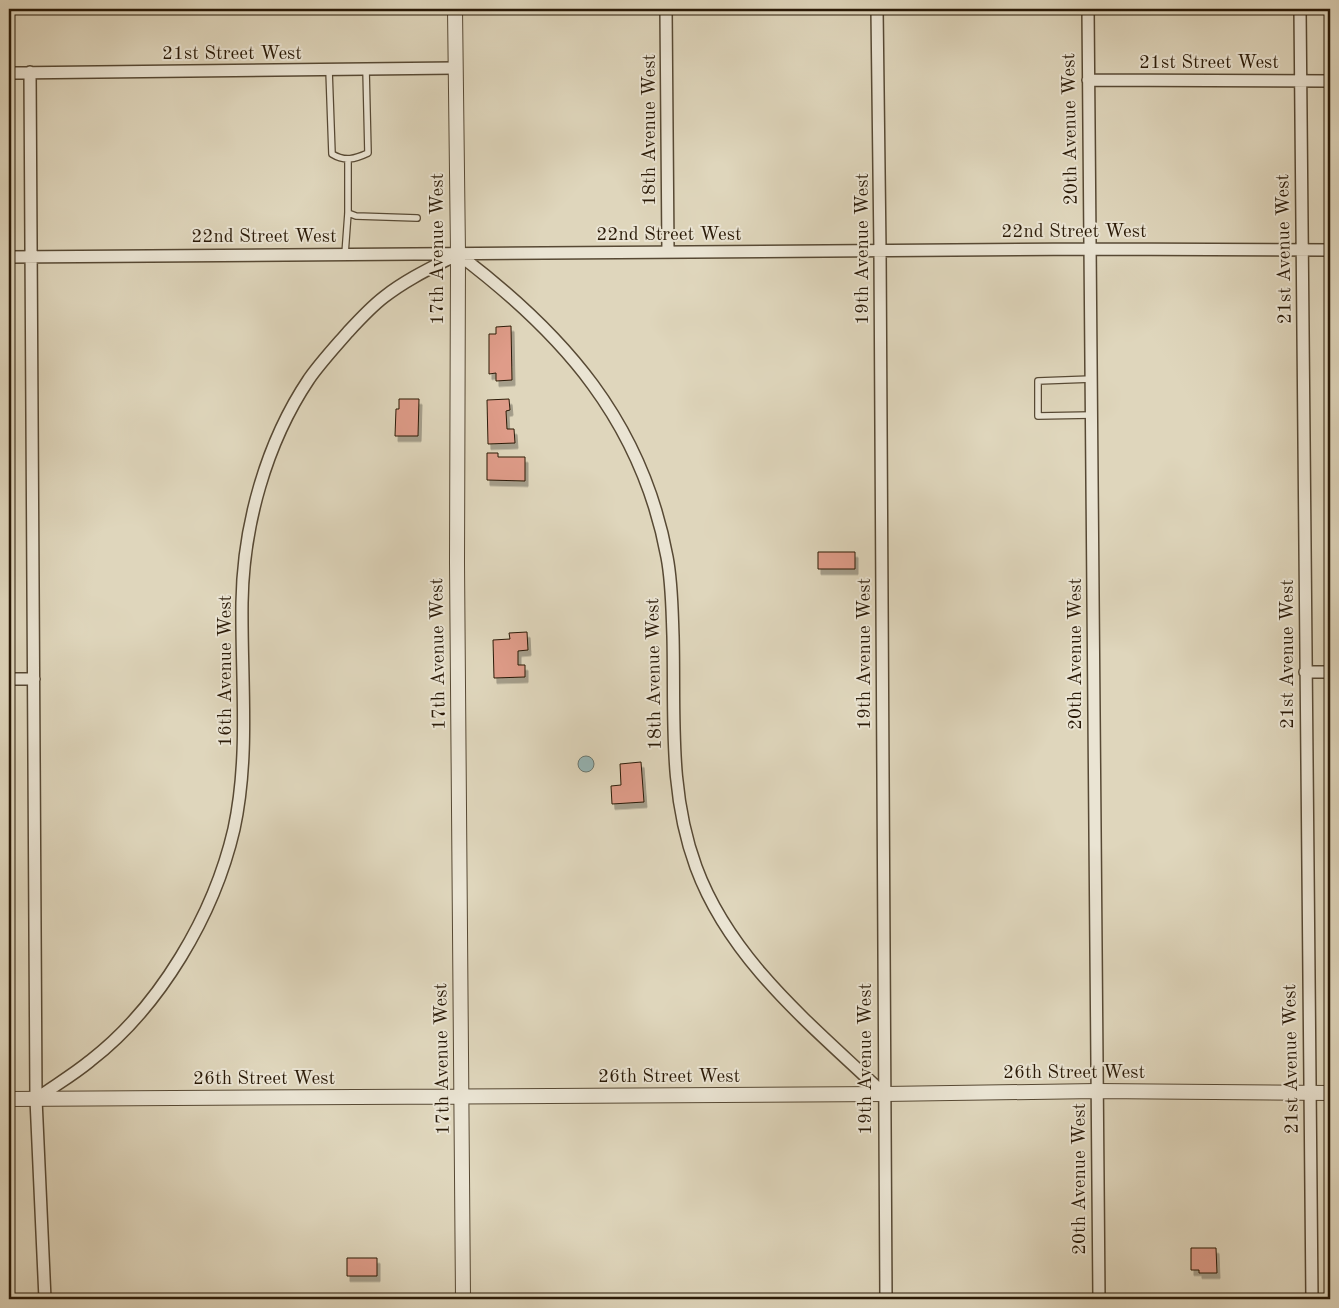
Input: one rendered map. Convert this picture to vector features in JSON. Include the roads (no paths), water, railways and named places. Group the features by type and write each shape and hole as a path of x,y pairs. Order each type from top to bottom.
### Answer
{"street":[{"name":"17th Avenue West","path":"455,9 463,1299"},
{"name":"18th Avenue West","path":"666,9 668,252"},
{"name":"19th Avenue West","path":"877,9 886,1299"},
{"name":"20th Avenue West","path":"1088,9 1098,1299"},
{"name":"21st Avenue West","path":"1300,9 1312,1299"},
{"name":"21st Street West","path":"9,73 455,68"},
{"path":"30,72 36,1099 45,1299"},
{"name":"21st Street West","path":"1088,80 1330,81"},
{"name":"22nd Street West","path":"9,257 1091,248 1330,250"},
{"name":"18th Avenue West","path":"458,254 494,281 556,339 602,395 620,423 636,454 652,499 667,556 671,587 673,634 674,760 684,827 696,868 710,899 728,930 760,974 787,1003 884,1094"},
{"name":"16th Avenue West","path":"36,1099 91,1060 117,1037 142,1010 189,942 206,910 221,872 233,833 242,779 244,736 242,600 246,549 253,513 268,461 284,424 309,379 330,352 362,317 383,297 418,274 458,254"},
{"path":"1305,672 1330,672"},
{"path":"9,679 34,679"},
{"name":"26th Street West","path":"9,1099 1097,1091 1330,1093"}],"lane":[{"path":"329,70 332,154 348,160 368,153 366,69"},
{"path":"345,254 348,213 348,160"},
{"path":"348,213 356,216 417,218"},
{"path":"1092,379 1038,381 1038,416 1092,415"}],"water":[{"path":"586,756 594,764 586,772 578,764"}]}
